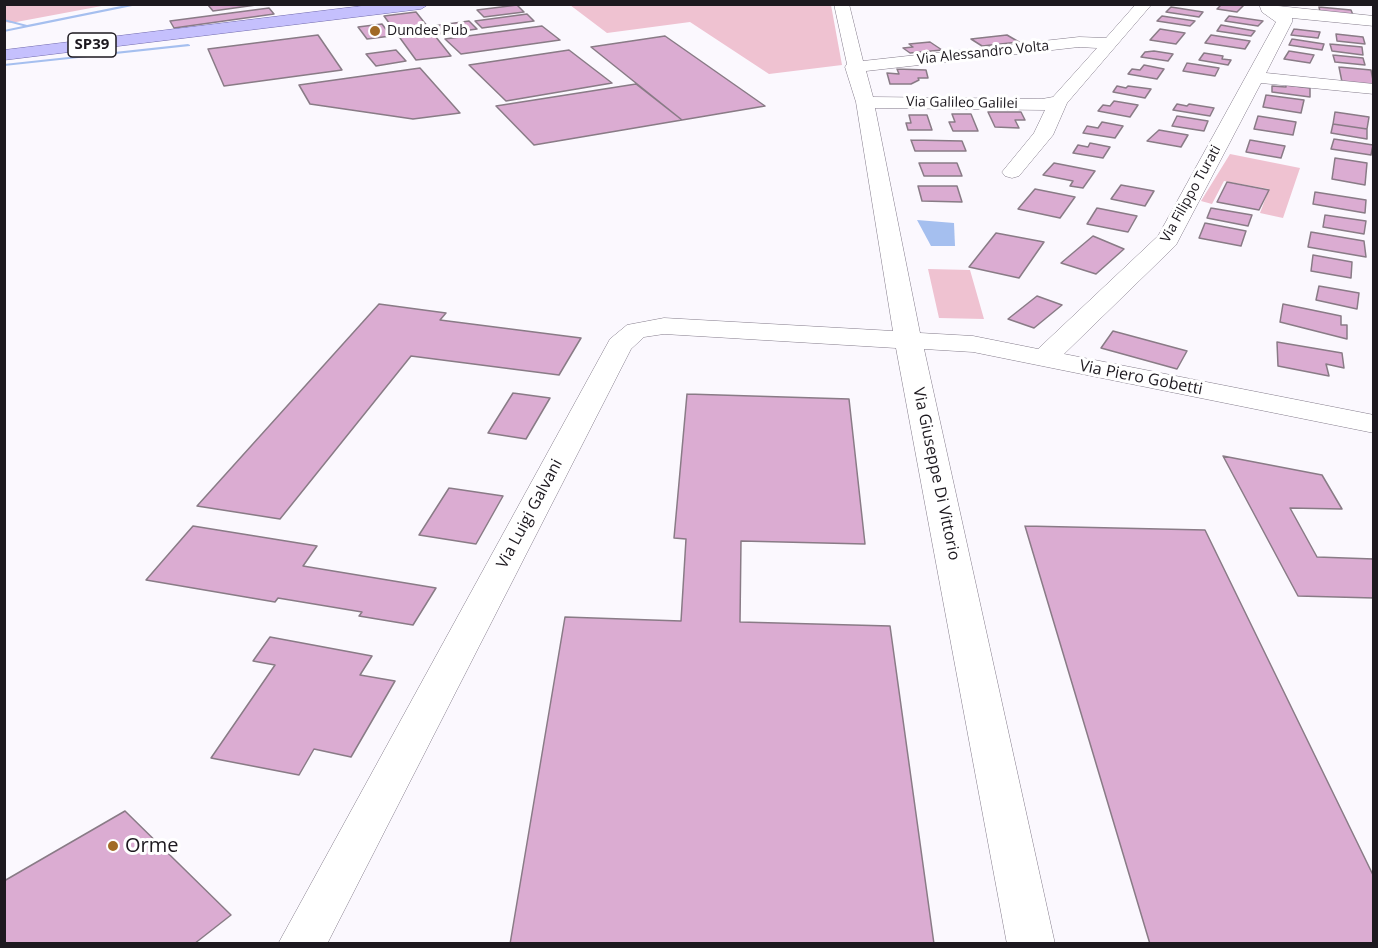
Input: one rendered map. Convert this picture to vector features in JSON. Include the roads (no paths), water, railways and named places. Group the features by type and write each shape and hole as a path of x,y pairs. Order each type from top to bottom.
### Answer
{"main road":[{"name":"SP39","path":"4,55 421,4"}],"street":[{"name":"Via Giuseppe Di Vittorio","path":"841,4 854,67 865,102 908,339 1031,944"},
{"path":"1012,172 1043,135 1059,101 1146,4"},
{"path":"1269,8 1374,19 1369,4"},
{"name":"Via Filippo Turati","path":"1043,358 1168,240 1284,22 1284,18 1269,8"},
{"name":"Via Alessandro Volta","path":"854,67 1079,42 1111,43"},
{"path":"1256,77 1374,89"},
{"name":"Via Galileo Galilei","path":"865,102 1042,105 1059,101"},
{"name":"Via Luigi Galvani","path":"302,944 627,337 647,327 664,326 908,339"},
{"name":"Via Piero Gobetti","path":"908,339 973,344 1374,424"}],"water":[{"path":"917,220 954,223 955,246 931,246"}],"waterway":[{"path":"4,31 140,4"},
{"path":"4,20 25,25"},
{"path":"4,65 188,45"}],"place":[{"name":"Dundee Pub","path":"375,31"},
{"name":"Orme","path":"113,846"}]}
